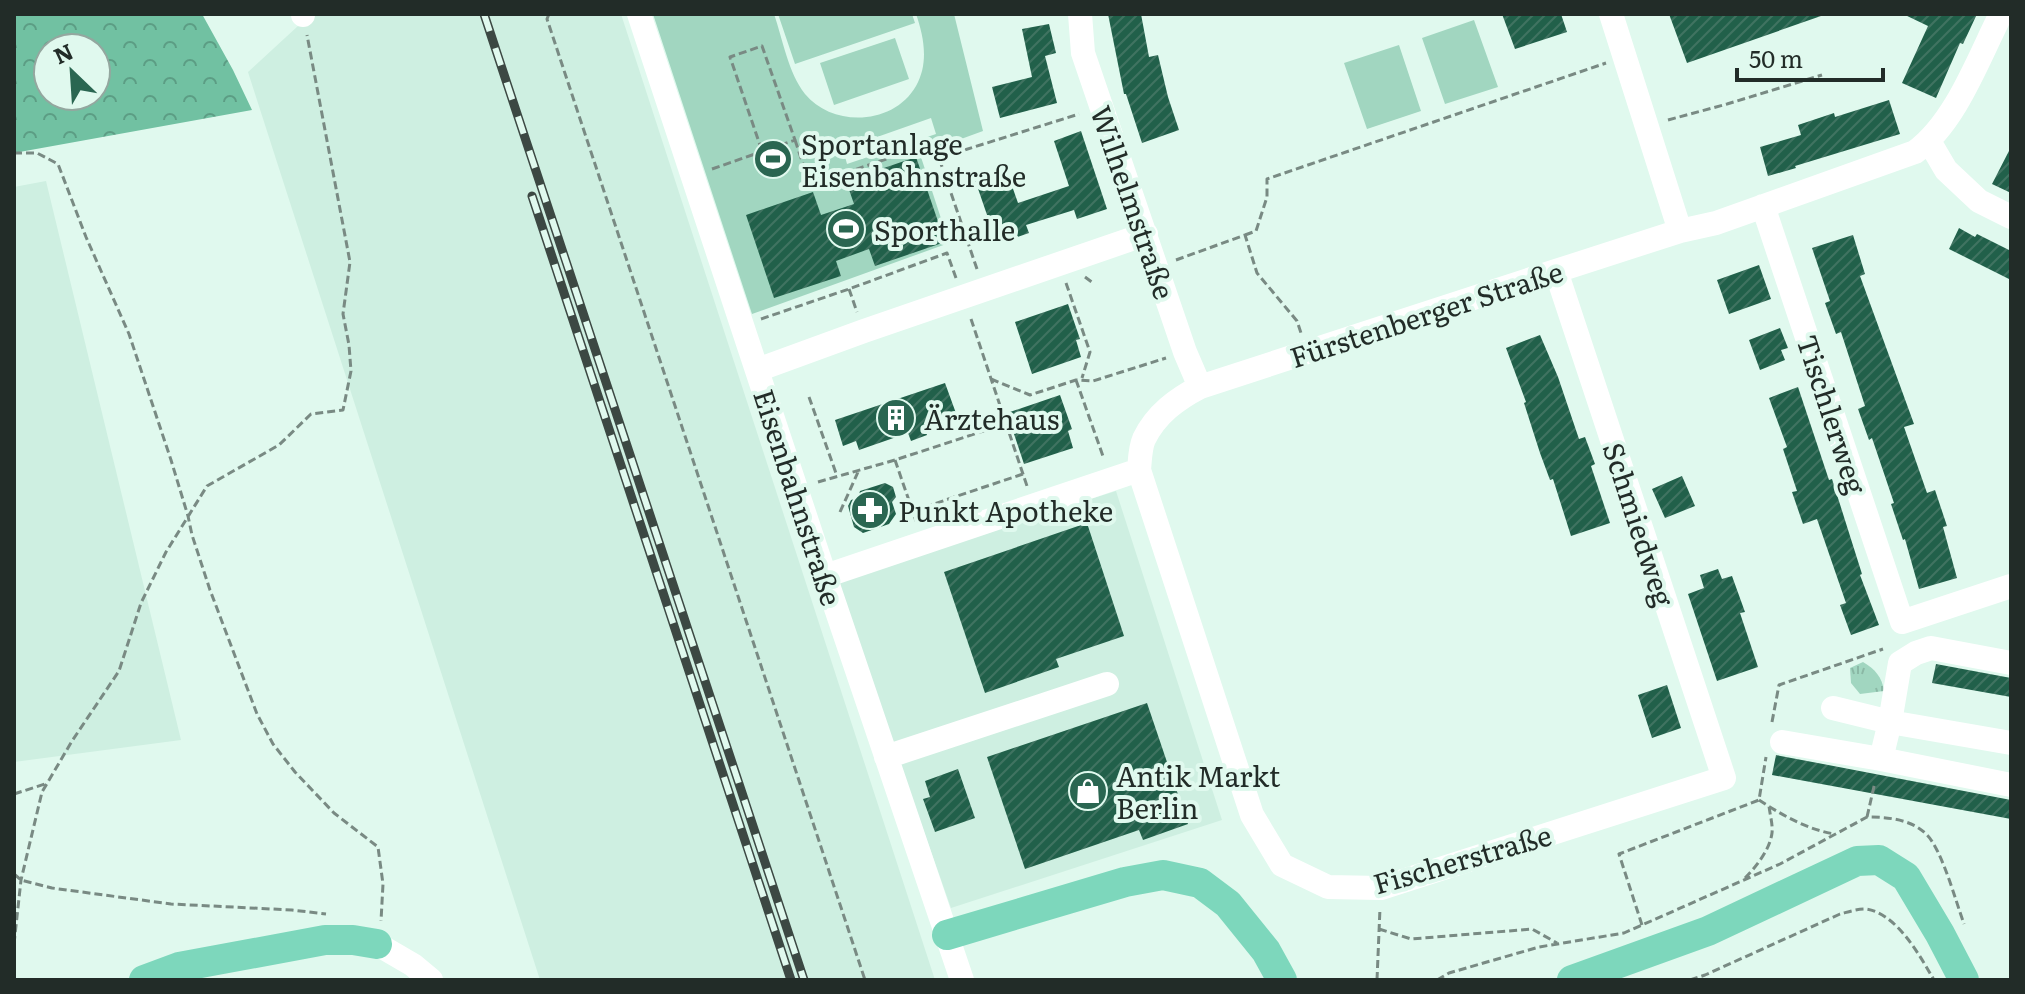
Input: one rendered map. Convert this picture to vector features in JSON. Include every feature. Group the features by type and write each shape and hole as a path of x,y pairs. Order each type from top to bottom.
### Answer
{"main road":[{"path":"1572,980 1708,931 1857,861 1879,860 1906,877 1964,980"},
{"path":"947,935 1125,882 1163,875 1200,883 1228,904 1266,951 1282,980"},
{"path":"144,980 179,967 325,940 377,944"}],"street":[{"name":"Eisenbahnstraße","path":"639,14 962,980"},
{"name":"Wilhelmstraße","path":"1080,14 1083,53 1185,352 1200,387"},
{"path":"1611,14 1680,231"},
{"name":"Fürstenberger Straße","path":"1139,470 1143,440 1161,414 1177,399 1200,387 1680,231 1716,223 1915,152 1929,141 1951,113 2001,14"},
{"path":"1929,141 1946,170 1979,201 2011,217"},
{"name":"Tischlerweg","path":"1763,206 1902,622 2011,586"},
{"path":"757,370 1146,234"},
{"name":"Schmiedweg","path":"1556,271 1724,778"},
{"path":"825,576 1139,470"},
{"name":"Fischerstraße","path":"1139,470 1252,815 1282,865 1328,887 1381,888 1724,778"},
{"path":"1881,759 1900,663 1931,648 2011,663"},
{"path":"886,757 1107,684"},
{"path":"1833,708 1890,722 2011,743"},
{"path":"1773,741 2011,785"},
{"path":"377,944 413,965 431,980"}],"path":[{"path":"14,944 21,880 42,792 119,671 141,603 188,516 207,486 279,445 311,414 343,410 351,371 343,314 350,262 303,14"},
{"path":"549,14 547,19 865,980"},
{"path":"762,151 730,57 762,46 810,185 910,151"},
{"path":"1157,267 1256,231 1267,197 1267,179 1624,56"},
{"path":"1645,126 1822,75"},
{"path":"1034,505 991,379 974,294 939,158 1102,107"},
{"path":"693,175 795,140"},
{"path":"14,153 37,153 58,164 129,334 192,535 234,658 257,714 273,744 295,772 334,813 378,847 383,884 377,944"},
{"path":"1245,235 1257,273 1297,321 1307,351"},
{"path":"742,325 947,253 974,294"},
{"path":"1059,265 1090,352 1078,380 1112,479"},
{"path":"991,379 1030,395 1078,380 1093,381 1185,352"},
{"path":"809,397 837,477"},
{"path":"796,488 1005,424"},
{"path":"895,460 923,543"},
{"path":"840,512 859,471"},
{"path":"913,511 1023,474"},
{"path":"1759,800 1773,741 1779,685 1886,648"},
{"path":"14,794 48,783"},
{"path":"1867,817 1871,797"},
{"path":"1759,800 1779,814 1822,832 1835,834"},
{"path":"1642,925 1619,854 1759,800"},
{"path":"1744,880 1767,848 1773,831 1769,806"},
{"path":"14,874 21,880 52,888 171,904 331,914"},
{"path":"1377,980 1381,888"},
{"path":"1690,980 1840,914 1862,909 1877,912 1898,927 1934,980"},
{"path":"1379,929 1411,939 1532,929 1558,944"}],"shaded area":[{"path":"311,14 621,14 935,980 540,980 248,72"},
{"path":"46,181 181,740 14,762 14,187"},
{"path":"1116,491 1222,820 951,908 835,580"}],"green space":[{"path":"14,14 202,14 252,110 14,153"},
{"name":"Sportanlage Eisenbahnstraße","path":"653,14 774,14 790,66 805,94 831,113 863,117 879,115 893,108 906,99 916,86 923,68 924,50 916,14 954,14 983,131 920,154 949,243 752,314","holes":["931,118 936,134 847,164 843,149"]},
{"path":"778,14 912,14 915,23 795,64"},
{"path":"1474,20 1498,87 1445,104 1422,38"},
{"path":"895,38 909,79 834,105 820,63"},
{"path":"1399,45 1421,111 1367,129 1344,63"},
{"path":"1863,662 1877,674 1884,691 1860,694 1851,683 1850,668"}],"building":[{"path":"1108,14 1141,14 1149,57 1158,55 1179,130 1142,143 1124,94"},
{"path":"1502,14 1561,14 1567,32 1515,49"},
{"path":"1669,14 1821,14 1821,16 1687,63"},
{"path":"1903,14 1977,14 1963,44 1960,43 1936,98 1902,83 1928,26"},
{"path":"1049,24 1056,53 1045,56 1057,103 1000,118 992,87 1032,77 1022,29"},
{"path":"1889,100 1900,134 1768,176 1760,147 1801,135 1798,125"},
{"path":"1081,131 1107,209 1077,219 1074,210 1026,225 1029,233 997,244 974,177 1005,166 1018,203 1069,186 1054,141"},
{"path":"2011,147 2011,193 1992,184"},
{"name":"Sporthalle","path":"916,157 945,242 875,266 869,249 836,261 841,276 774,298 746,215 813,192 821,215 854,204 846,181"},
{"path":"1959,228 2011,251 2011,280 1949,249"},
{"path":"1853,235 1865,274 1860,276 1914,424 1904,427 1927,493 1935,490 1947,526 1943,527 1957,578 1919,589 1872,438 1869,440 1858,409 1865,406 1841,332 1836,334 1825,303 1830,301 1812,248"},
{"path":"1759,265 1771,299 1729,314 1717,280"},
{"path":"1068,304 1080,339 1076,340 1081,357 1032,374 1015,322"},
{"path":"1780,328 1788,348 1781,350 1785,360 1760,370 1749,340"},
{"path":"1540,335 1579,439 1585,437 1610,523 1571,536 1506,348"},
{"name":"Ärztehaus","path":"945,383 957,416 924,427 927,435 911,441 908,433 859,450 856,441 843,446 835,420"},
{"path":"1798,387 1829,480 1832,479 1860,575 1879,625 1851,635 1840,605 1846,603 1817,519 1803,524 1792,492 1797,491 1783,449 1787,447 1769,398"},
{"path":"1060,395 1072,429 1068,431 1073,448 1024,464 1007,413"},
{"path":"1682,476 1695,506 1665,518 1652,489"},
{"path":"885,483 893,487 896,497 892,502 896,514 889,524 863,533 854,527 848,506 851,500 858,498 860,491"},
{"path":"1087,523 1124,636 1056,659 1059,667 985,693 944,572"},
{"path":"1718,569 1722,579 1732,576 1745,612 1740,613 1758,667 1717,681 1688,594 1704,588 1700,575"},
{"path":"1936,664 2011,678 2011,697 1932,683"},
{"path":"1667,685 1681,728 1652,738 1638,695"},
{"name":"Antik Markt Berlin","path":"1147,703 1188,824 1143,840 1139,830 1025,869 987,757"},
{"path":"1776,755 2011,800 2011,819 1772,775"},
{"path":"958,769 975,818 935,832 923,799 930,797 925,781"}],"railway":[{"path":"484,14 804,980"},
{"path":"532,196 791,980"}],"place":[{"name":"Sportanlage Eisenbahnstraße","path":"773,159"},
{"name":"Sporthalle","path":"846,229"},
{"name":"Ärztehaus","path":"896,418"},
{"name":"Punkt Apotheke","path":"870,510"},
{"name":"Antik Markt Berlin","path":"1088,791"}]}
